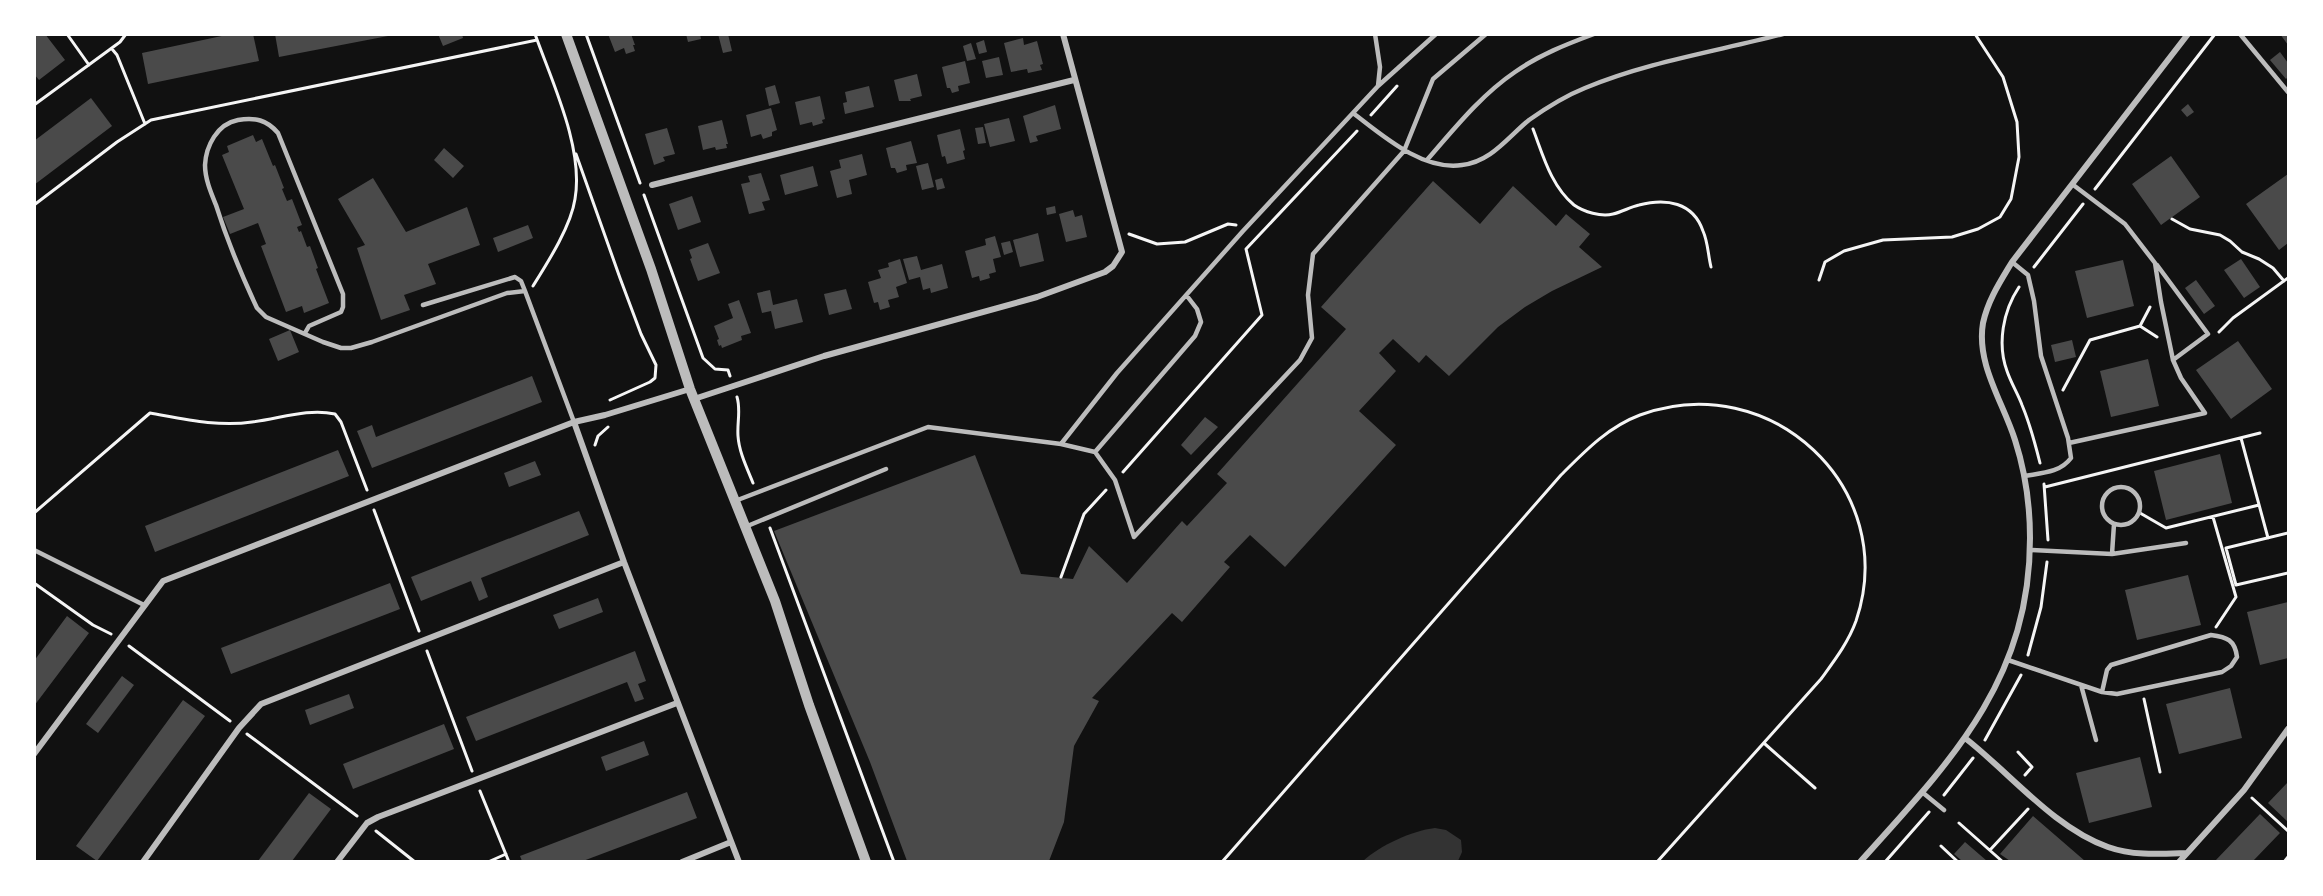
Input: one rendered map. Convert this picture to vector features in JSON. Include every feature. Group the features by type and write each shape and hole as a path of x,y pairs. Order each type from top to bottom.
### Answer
{"street":[{"path":"566,34 651,269 692,394 775,602 809,705 866,861"},
{"path":"34,754 163,581 574,422 733,386 824,356 1037,297 1105,272 1120,258 1122,252 1063,34"},
{"path":"1860,861 1922,792 1965,738 1988,703 2008,660 2026,590 2030,550 2029,507 2015,440 1989,375 1982,340 1983,325 1989,303 2013,262 2188,34"},
{"path":"652,185 1074,80"},
{"path":"574,422 624,562 739,861"},
{"path":"143,861 240,728 261,704 624,562"},
{"path":"337,861 367,823 378,817 678,703"},
{"path":"2179,861 2244,790 2289,729"},
{"path":"1965,738 2036,800 2082,836 2110,848 2147,855 2186,854"},
{"path":"682,861 731,842"}],"lane":[{"path":"1375,34 1380,67 1378,86"},
{"path":"1062,444 1117,373 1243,231 1378,86 1436,34"},
{"path":"735,501 928,427 1062,444 1095,452 1115,480 1134,537 1300,360 1312,338 1308,296 1313,254 1404,151 1433,79 1486,34"},
{"path":"1427,160 1473,108 1515,72 1560,47 1594,34"},
{"path":"1353,113 1404,151 1427,160 1461,166 1483,159 1529,120 1585,88 1642,69 1784,34"},
{"path":"2240,34 2289,92"},
{"path":"305,333 309,326 341,312 343,294 278,134 270,124 261,120 251,118 234,121 225,125 213,139 208,148 205,166 223,230 257,308 266,317 323,342 341,348 351,348 507,293 525,291"},
{"path":"2072,184 2125,224 2208,334 2173,360"},
{"path":"2013,262 2028,275 2034,301 2041,356 2069,442 2071,458 2066,465 2057,470 2024,476"},
{"path":"2069,442 2205,412 2181,378 2173,360 2155,263"},
{"path":"423,305 515,277 521,281 574,422"},
{"path":"1095,452 1196,336 1202,322 1197,309 1187,296"},
{"path":"745,527 886,469"},
{"path":"2114,487 2128,487 2140,500 2140,513 2132,522 2114,524 2104,515 2102,502 2104,496 2114,487"},
{"path":"2112,554 2114,524"},
{"path":"2030,550 2112,554 2186,543"},
{"path":"34,550 144,605"},
{"path":"2008,660 2102,692 2117,694 2222,672 2238,657 2236,647 2226,637 2211,635 2111,665 2107,670 2102,692"},
{"path":"2081,685 2096,740"},
{"path":"1922,792 1944,810"}],"path":[{"path":"67,34 89,65"},
{"path":"34,105 120,42 126,34"},
{"path":"535,34 624,290 656,365 655,378 650,382 601,404 609,426 598,436 595,448"},
{"path":"1819,280 1826,262 1844,251 1883,240 1952,237 1978,229 2000,217 2006,208 2011,199 2019,157 2017,122 2003,77 1975,34"},
{"path":"1885,861 1936,804 1979,750 2014,690 2025,666 2041,607 2048,552 2045,487 2032,430 2008,373 2002,344 2009,307 2028,275 2215,34"},
{"path":"34,205 108,148 160,117 537,40"},
{"path":"112,48 145,124"},
{"path":"1061,577 1084,514 1262,315 1246,249 1400,82"},
{"path":"1529,120 1555,183 1575,205 1594,214 1611,215 1639,205 1666,201 1681,204 1695,214 1704,231 1711,267"},
{"path":"525,291 531,289 550,256 575,201 576,154"},
{"path":"2172,219 2190,229 2220,236 2242,252 2273,268 2284,281"},
{"path":"1118,237 1132,234 1156,244 1189,242 1232,223 1254,241"},
{"path":"2208,334 2212,339 2233,318 2289,278"},
{"path":"2056,403 2090,340 2140,326"},
{"path":"696,338 703,358 715,369 728,370 740,411 737,432 739,445 757,493"},
{"path":"1222,861 1561,475 1608,432 1639,416 1672,406 1706,404 1740,408 1772,420 1801,438 1825,461 1845,489 1858,520 1864,554 1863,588 1856,621 1841,652 1764,743 1657,861"},
{"path":"34,513 150,413 215,424 251,423 313,412 335,414 341,422 475,780 509,861"},
{"path":"2045,487 2260,433"},
{"path":"2241,438 2268,538"},
{"path":"2140,513 2166,528 2259,504"},
{"path":"2211,635 2236,597 2212,517"},
{"path":"766,518 894,861"},
{"path":"2289,533 2226,548 2236,585 2289,573"},
{"path":"35,584 93,625 119,638 415,861"},
{"path":"2142,689 2160,772"},
{"path":"1764,743 1815,788"},
{"path":"2017,783 2031,767 2018,752"},
{"path":"2244,790 2289,831"},
{"path":"1990,850 2036,800"},
{"path":"1959,823 2004,861"},
{"path":"1941,846 1958,861"},
{"path":"488,861 506,854"},
{"path":"2284,861 2289,857"}],"shaded area":[{"path":"1435,828 1446,830 1461,840 1462,852 1458,861 1363,861 1397,840 1416,832"}],"building":[{"path":"34,34 45,34 65,60 39,80 34,74"},
{"path":"231,34 253,34 259,61 148,84 142,53"},
{"path":"275,34 388,34 388,36 279,57"},
{"path":"438,34 462,34 463,38 443,46"},
{"path":"608,34 631,34 635,51 626,54 624,48 615,52"},
{"path":"686,34 700,34 701,39 688,42"},
{"path":"718,34 728,34 732,51 723,53"},
{"path":"2280,34 2288,34 2288,45"},
{"path":"1023,38 1024,45 1037,41 1043,64 1040,65 1042,70 1028,73 1027,69 1011,72 1004,43"},
{"path":"984,40 987,52 979,54 976,43"},
{"path":"971,43 976,59 967,61 963,46"},
{"path":"2280,52 2288,63 2286,79 2270,60"},
{"path":"999,57 1003,75 986,78 982,61"},
{"path":"965,61 970,83 958,86 959,91 952,93 950,88 947,88 942,67"},
{"path":"917,74 922,96 910,99 911,101 899,101 894,80"},
{"path":"775,85 780,103 769,106 765,88"},
{"path":"869,86 874,107 845,114 843,103 847,102 845,92"},
{"path":"820,96 825,119 822,120 823,123 813,126 812,122 800,125 795,102"},
{"path":"91,98 112,126 34,185 34,141"},
{"path":"2188,104 2194,112 2187,117 2181,110"},
{"path":"1055,105 1061,129 1036,136 1038,141 1030,143 1023,116"},
{"path":"771,108 777,130 772,132 772,136 763,139 761,134 751,137 746,115"},
{"path":"1009,118 1015,141 990,147 984,124"},
{"path":"722,120 727,148 716,150 715,147 703,150 698,126"},
{"path":"983,127 986,143 978,144 975,128"},
{"path":"667,128 675,154 663,157 665,161 654,165 645,134"},
{"path":"960,129 965,159 947,164 945,156 942,157 937,135"},
{"path":"253,135 256,142 262,139 273,166 275,165 287,201 292,199 302,225 297,227 307,247 310,246 329,303 304,313 302,306 286,312 261,246 266,244 258,223 230,234 223,217 244,209 222,155 229,152 227,146"},
{"path":"911,141 917,163 906,165 907,170 897,173 895,168 891,168 886,148"},
{"path":"444,148 464,166 453,178 434,160"},
{"path":"862,154 867,175 849,180 852,194 837,198 830,171 841,168 839,160"},
{"path":"2171,156 2200,197 2161,225 2132,184"},
{"path":"928,163 934,187 922,190 916,166"},
{"path":"813,166 818,186 785,195 780,175"},
{"path":"761,173 770,200 762,202 765,210 749,214 741,184 750,182 748,176"},
{"path":"2288,174 2288,243 2279,250 2246,204"},
{"path":"373,178 406,232 467,207 480,245 428,264 436,284 404,295 410,310 381,320 357,248 365,245 338,199"},
{"path":"942,178 945,188 937,190 935,180"},
{"path":"1433,181 1480,224 1513,186 1556,226 1566,214 1590,234 1579,247 1602,267 1525,307 1498,327 1449,376 1426,355 1419,363 1393,339 1379,353 1396,371 1359,411 1396,445 1285,567 1250,535 1224,562 1230,567 1182,622 1172,613 1092,698 1099,701 1074,746 1064,822 1049,861 907,861 870,762 774,531 975,455 1021,574 1073,579 1089,546 1127,583 1182,521 1187,526 1227,483 1217,474 1346,329 1321,307"},
{"path":"692,196 701,222 678,230 669,204"},
{"path":"1055,206 1056,213 1047,215 1046,208"},
{"path":"1073,210 1075,217 1082,215 1087,237 1066,242 1059,214"},
{"path":"528,225 533,238 498,252 493,238"},
{"path":"1038,233 1044,261 1020,267 1013,240"},
{"path":"995,236 1001,257 993,259 996,272 989,274 990,278 980,281 979,276 972,278 965,251 986,245 985,239"},
{"path":"1010,241 1013,252 1004,255 1001,243"},
{"path":"708,243 720,273 698,281 689,250"},
{"path":"917,256 921,270 942,264 948,288 931,293 930,288 923,290 920,277 909,280 903,259"},
{"path":"900,259 907,283 896,287 899,297 888,300 890,307 880,310 878,302 874,303 868,282 881,278 878,270 889,267 888,263"},
{"path":"2241,259 2260,287 2244,298 2224,270"},
{"path":"2123,260 2134,306 2087,318 2075,271"},
{"path":"2196,280 2215,306 2204,314 2185,288"},
{"path":"846,289 852,309 829,315 824,294"},
{"path":"770,290 773,305 797,299 803,322 775,329 771,311 762,313 757,293"},
{"path":"739,300 751,333 741,336 742,340 722,348 721,345 719,346 714,326 733,318 728,304"},
{"path":"290,330 299,352 278,361 269,339"},
{"path":"2072,340 2076,357 2055,362 2051,345"},
{"path":"2238,341 2272,389 2231,419 2196,370"},
{"path":"2148,359 2159,406 2111,417 2100,371"},
{"path":"532,376 542,402 372,468 357,431 372,425 376,437"},
{"path":"1205,417 1218,427 1191,455 1181,445"},
{"path":"338,450 349,476 155,552 145,526"},
{"path":"2220,454 2232,503 2166,520 2154,471"},
{"path":"535,461 541,475 509,487 504,473"},
{"path":"579,511 589,535 481,578 488,597 479,601 471,581 421,601 411,577"},
{"path":"2188,575 2201,625 2137,640 2125,590"},
{"path":"390,583 400,609 231,674 221,648"},
{"path":"598,598 603,612 559,629 553,615"},
{"path":"2288,602 2288,658 2260,665 2247,612"},
{"path":"67,616 89,633 34,706 34,661"},
{"path":"635,651 646,681 638,684 644,699 635,702 627,682 476,741 466,717"},
{"path":"122,676 134,685 98,733 86,724"},
{"path":"2230,688 2242,738 2179,754 2166,704"},
{"path":"349,694 354,708 310,725 305,710"},
{"path":"183,700 205,716 97,861 76,846"},
{"path":"444,724 454,749 353,789 343,764"},
{"path":"644,741 649,755 606,771 601,757"},
{"path":"2140,757 2152,807 2089,823 2076,773"},
{"path":"2288,782 2288,822 2268,803"},
{"path":"687,792 697,818 583,861 522,861 520,856"},
{"path":"309,793 331,809 292,861 258,861"},
{"path":"2260,814 2280,833 2253,861 2215,861"},
{"path":"2033,816 2085,861 2010,861 2000,854"},
{"path":"1965,842 1987,861 1962,861 1954,854"}]}
